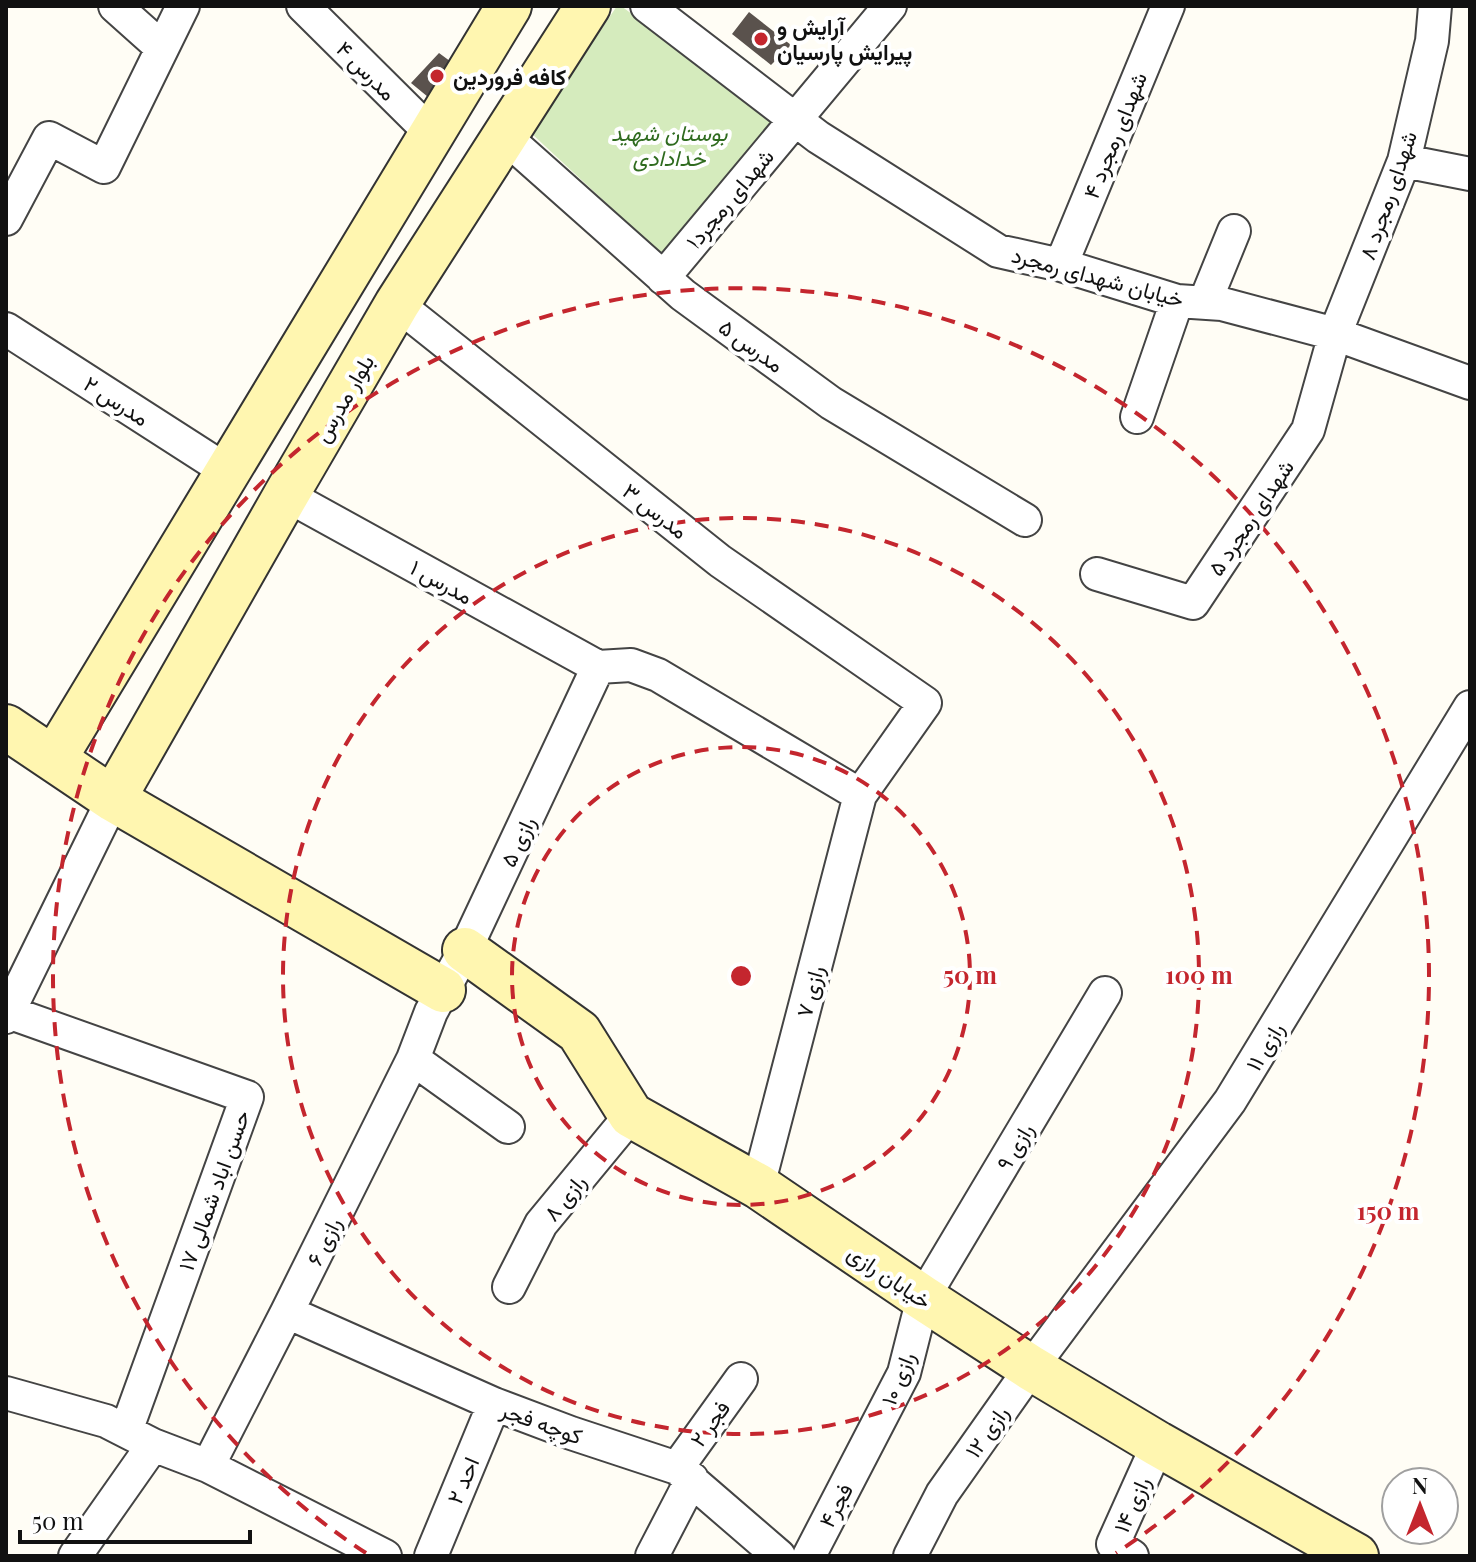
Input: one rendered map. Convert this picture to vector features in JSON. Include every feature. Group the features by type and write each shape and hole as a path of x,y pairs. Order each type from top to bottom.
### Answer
{"street":[{"path":"115,6 162,48"},
{"path":"6,219 49,138 104,167 183,6"},
{"name":"مدرس ۴","path":"303,6 432,134"},
{"path":"54,759 509,6"},
{"name":"بلوار مدرس","path":"113,799 397,304 588,6"},
{"name":"خیابان شهدای رمجرد","path":"647,6 818,137 998,251 1335,334 1470,383"},
{"name":"شهدای رمجرد۱","path":"663,278 890,6"},
{"name":"شهدای رمجرد ۴","path":"1061,265 1168,6"},
{"name":"شهدای رمجرد ۸","path":"1335,334 1404,161 1432,41 1435,6"},
{"name":"مدرس ۵","path":"504,136 683,295 831,403 1025,520"},
{"path":"1404,161 1470,174"},
{"path":"1137,417 1191,301 1234,231"},
{"name":"مدرس ۳","path":"397,304 720,561 925,703 860,795"},
{"name":"مدرس ۲","path":"6,329 227,471"},
{"name":"شهدای رمجرد ۵","path":"1097,574 1193,603 1308,430 1335,334"},
{"name":"مدرس ۱","path":"286,495 598,667"},
{"path":"598,667 631,665 658,675 860,795"},
{"name":"رازی ۵","path":"437,1001 465,950 598,667"},
{"name":"رازی ۱۱","path":"1031,1368 1230,1101 1470,707"},
{"path":"6,727 113,799 437,1001"},
{"name":"رازی ۷","path":"758,1186 860,795"},
{"path":"7,1015 113,799"},
{"name":"خیابان رازی","path":"465,950 579,1032 631,1115 758,1186 1031,1368 1356,1556"},
{"name":"رازی ۹","path":"923,1298 1105,993"},
{"name":"رازی ۶","path":"208,1466 413,1059 437,1001"},
{"name":"حسن اباد شمالی ۱۷","path":"7,1015 247,1097 139,1438"},
{"path":"413,1059 508,1127"},
{"name":"رازی ۸","path":"509,1287 541,1224 631,1115"},
{"name":"رازی ۱۰","path":"862,1455 904,1373 923,1298"},
{"name":"کوچه فجر","path":"287,1312 494,1404 684,1474 749,1545 779,1556"},
{"name":"رازی ۱۲","path":"910,1556 942,1494 1031,1368"},
{"name":"فجر ۲","path":"652,1556 684,1474 741,1379"},
{"path":"6,1393 106,1421 208,1466 385,1556"},
{"name":"احد ۲","path":"431,1556 494,1404"},
{"path":"75,1556 139,1438"},
{"name":"رازی ۱۴","path":"1132,1556 1113,1544 1158,1444"},
{"name":"فجر۴","path":"809,1556 862,1455"}],"green space":[{"name":"بوستان شهید خدادادی","path":"617,6 792,131 674,266 531,133"}],"building":[{"name":"آرایش و پیرایش پارسیان","path":"749,12 791,45 771,65 732,34"},
{"name":"کافه فروردین","path":"439,53 462,70 439,106 411,83"}],"place":[{"name":"آرایش و پیرایش پارسیان","path":"761,39"},
{"name":"کافه فروردین","path":"437,76"}]}
